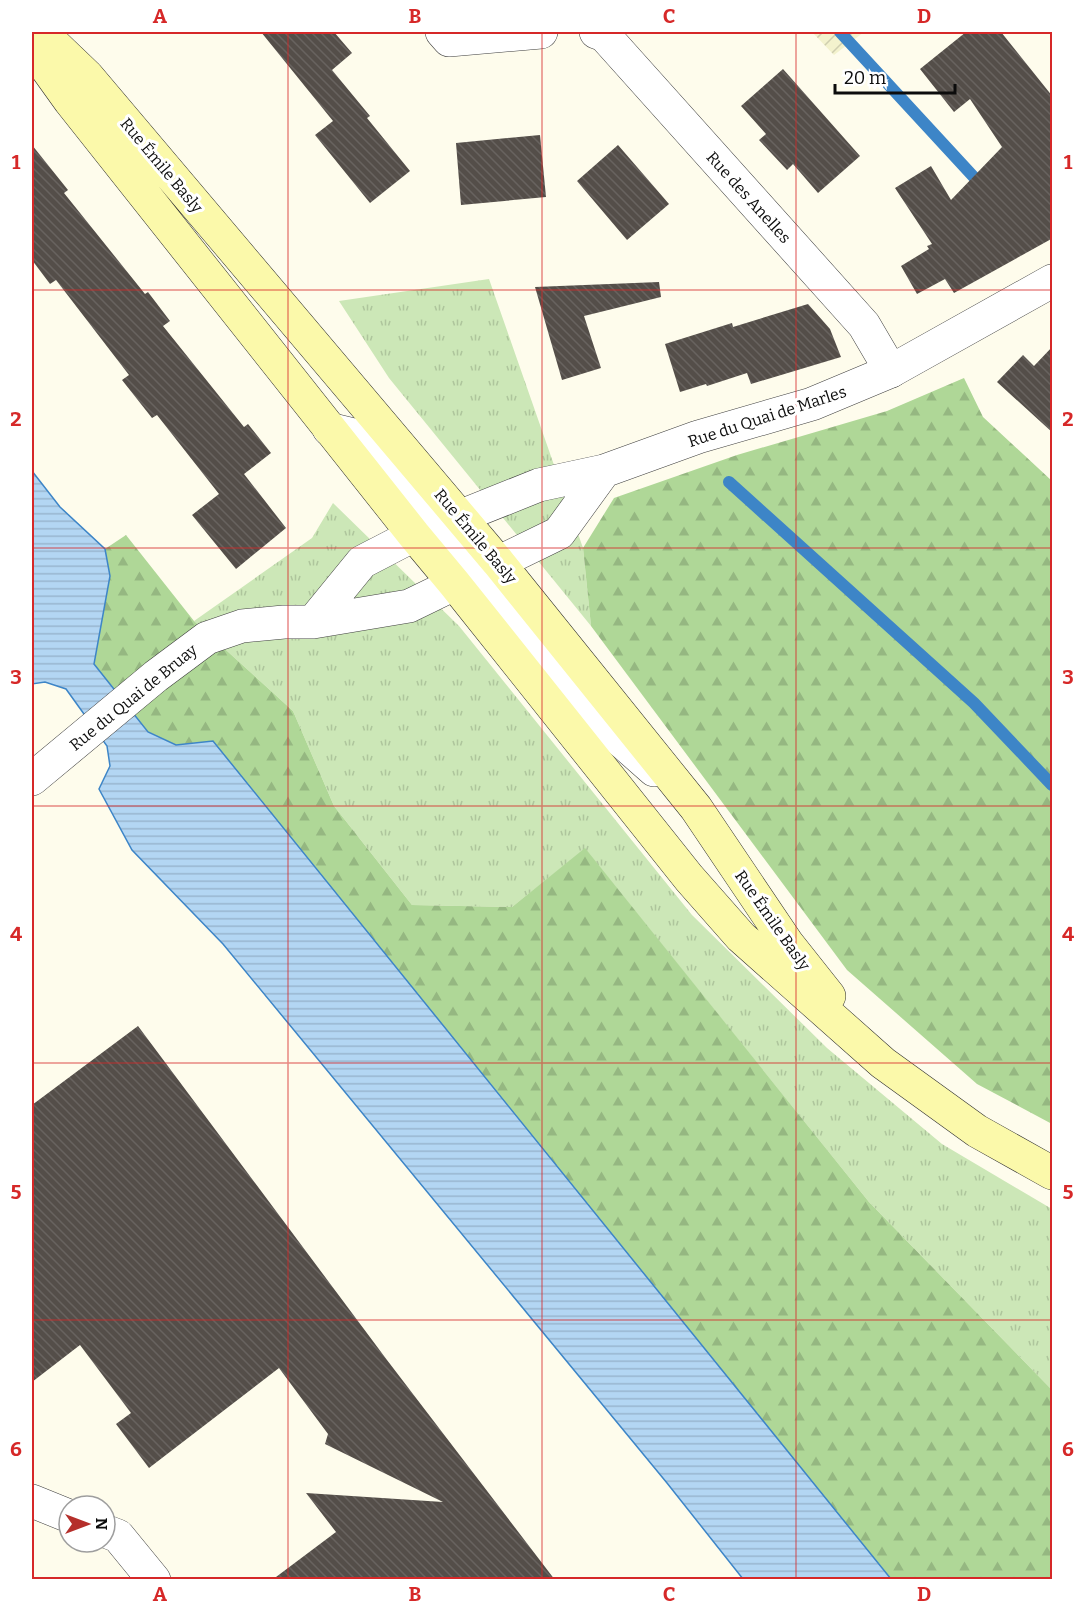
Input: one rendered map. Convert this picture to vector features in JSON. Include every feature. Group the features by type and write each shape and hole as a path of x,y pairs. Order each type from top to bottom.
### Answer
{"main road":[{"name":"Rue Émile Basly","path":"41,32 87,76 440,531 476,573 696,808 788,943 883,1063"},
{"name":"Rue Émile Basly","path":"32,48 70,101 329,429 440,531 476,573 689,878 733,928 883,1063 977,1131 1053,1173"}],"street":[{"path":"442,32 449,40 541,32"},
{"name":"Rue des Anelles","path":"596,32 604,35 864,325 891,371"},
{"name":"Rue du Quai de Marles","path":"604,471 698,437 812,404 891,371 1053,281"},
{"path":"313,622 362,562 440,531 539,485 604,471"},
{"path":"476,573 559,533 604,471"},
{"name":"Rue du Quai de Bruay","path":"32,779 156,676 207,638 242,626 313,622 409,606 476,573"},
{"path":"32,1501 57,1511"},
{"path":"117,1536 154,1580"}],"green space":[{"path":"812,32 864,32 834,55"},
{"path":"489,279 583,548 591,626 389,378 339,301"},
{"path":"964,378 983,417 1052,481 1052,1124 977,1084 847,970 591,626 583,548 614,498 737,455 887,411"},
{"path":"333,503 459,626 692,915 827,1048 942,1144 1052,1209 1052,1390 869,1202 585,849 512,907 412,905 334,806 293,711 194,621 312,538"},
{"path":"126,535 194,621 293,711 334,806 412,905 512,907 585,848 869,1202 1052,1390 1052,1579 891,1579 213,742 176,745 148,732 94,664 110,576 105,549"}],"water":[{"path":"32,471 60,507 105,549 110,576 94,664 148,732 176,745 213,741 891,1579 743,1579 667,1483 223,944 132,850 99,789 110,766 107,746 66,689 45,682 32,684"}],"building":[{"path":"261,32 334,32 352,53 332,70 370,116 367,118 410,171 370,203 315,135 333,121"},
{"path":"966,32 1001,32 1053,97 1053,238 954,293 945,279 917,294 901,266 929,249 927,246 932,244 895,188 931,166 951,200 1002,147 970,99 954,112 920,69"},
{"path":"783,69 860,156 818,193 793,164 787,170 759,140 766,134 741,106"},
{"path":"540,135 546,197 461,205 456,143"},
{"path":"32,145 68,190 64,193 145,294 148,292 170,321 163,326 244,427 248,424 271,453 244,474 286,528 236,569 192,515 219,494 157,415 152,418 122,380 129,375 56,280 50,284 32,260"},
{"path":"618,145 669,204 627,240 577,181"},
{"path":"659,282 661,297 584,316 601,368 562,380 535,287"},
{"path":"808,304 830,329 841,357 751,384 747,373 680,392 665,344 732,323 733,327"},
{"path":"1053,346 1053,433 997,382 1023,355 1034,366"},
{"path":"138,1026 387,1360 555,1580 272,1580 336,1532 306,1493 443,1502 325,1444 328,1434 279,1368 149,1468 116,1424 131,1413 80,1345 32,1382 32,1105"}],"waterway":[{"path":"840,32 983,187"},
{"path":"729,482 974,703 1052,785"}]}
